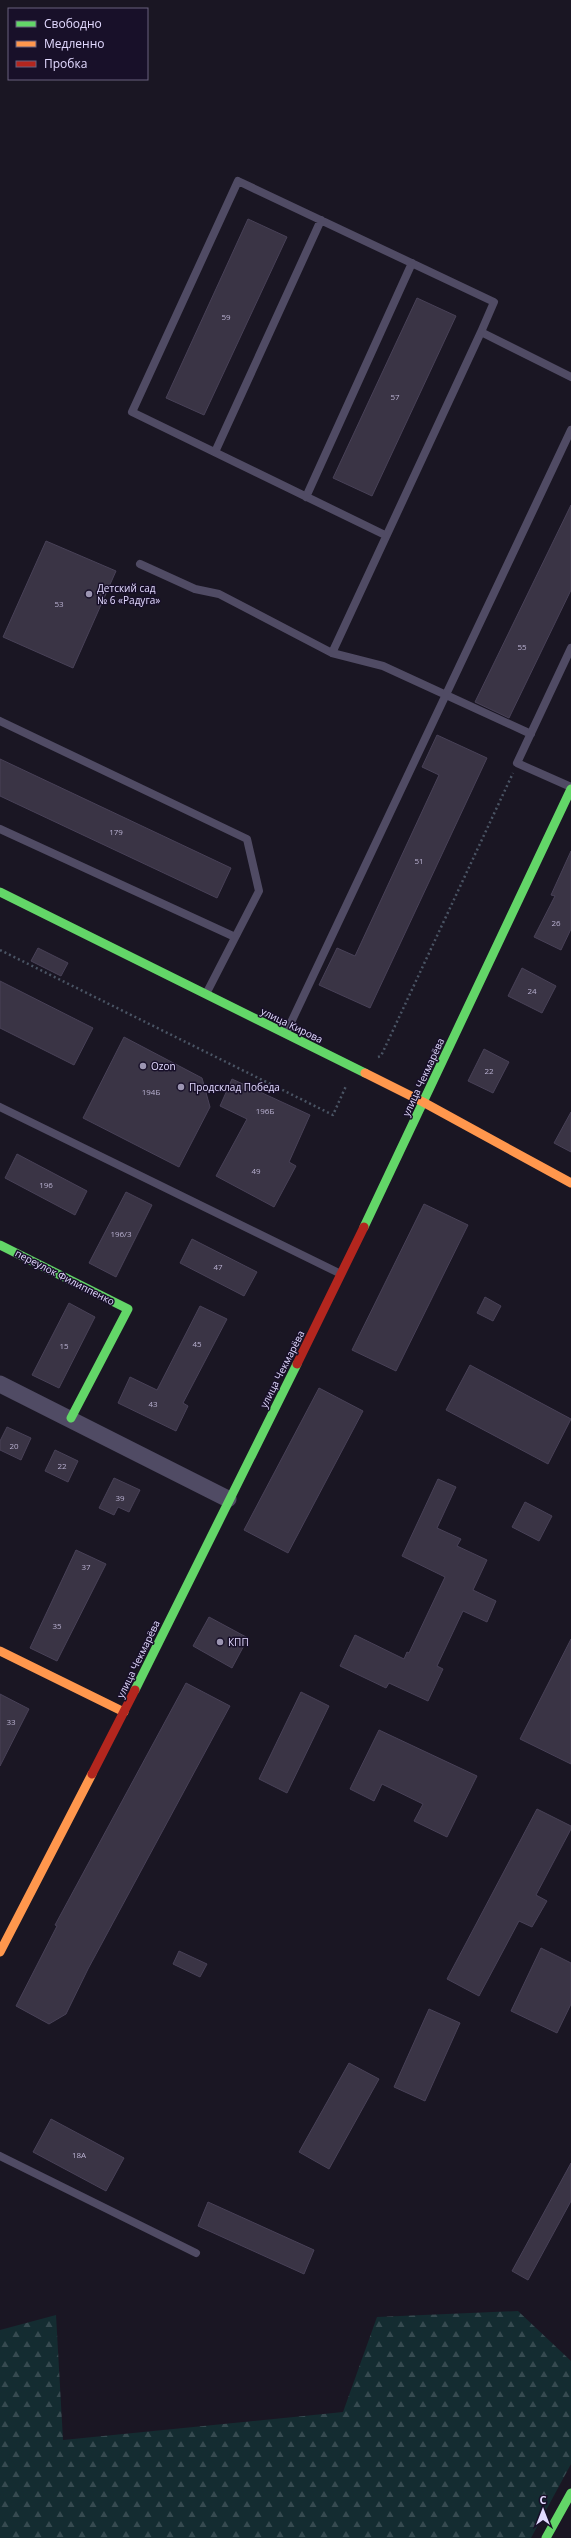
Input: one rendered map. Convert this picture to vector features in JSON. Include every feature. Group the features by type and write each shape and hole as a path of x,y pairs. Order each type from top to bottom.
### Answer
{"street":[{"name":"улица Чекмарёва","path":"0,1952 124,1712 341,1275 571,788"},
{"name":"улица Кирова","path":"0,892 423,1102 571,1184"},
{"name":"переулок Филиппенко","path":"0,1244 128,1309 71,1418"},
{"path":"0,1384 71,1418 228,1500"},
{"path":"0,1651 124,1712"},
{"path":"546,2538 571,2493"}],"lane":[{"path":"332,653 385,535 494,302 238,181 132,412 385,535"},
{"path":"215,452 321,220"},
{"path":"306,497 412,263"},
{"path":"481,332 571,377"},
{"path":"286,1034 571,430"},
{"path":"140,564 195,589 219,594 332,653 383,666 531,734"},
{"path":"571,648 517,763 571,788"},
{"path":"0,721 247,839 259,891 206,994"},
{"path":"0,829 236,937"},
{"path":"0,1107 341,1275"},
{"path":"0,2156 196,2253"}],"green space":[{"path":"518,2311 571,2361 571,2464 531,2538 0,2538 0,2330 56,2315 63,2440 343,2412 377,2317"}],"building":[{"path":"248,219 287,237 204,415 166,398"},
{"path":"417,298 456,316 372,496 333,478"},
{"path":"571,505 571,590 509,718 475,702"},
{"path":"46,541 116,571 73,668 3,637"},
{"path":"437,735 487,758 370,1008 319,985 337,948 355,956 439,775 422,767"},
{"path":"0,759 231,868 217,898 0,796"},
{"path":"571,851 571,929 561,950 534,937 555,896 551,895"},
{"path":"38,948 68,963 61,976 31,961"},
{"path":"522,968 556,986 542,1013 508,996"},
{"path":"0,981 93,1028 74,1065 0,1028"},
{"path":"124,1037 202,1078 210,1107 179,1167 83,1118"},
{"path":"484,1049 509,1062 493,1093 468,1081"},
{"path":"232,1079 310,1115 289,1162 296,1166 274,1207 216,1176 247,1119 220,1106"},
{"path":"571,1112 571,1152 554,1143"},
{"path":"17,1154 87,1191 75,1215 5,1178"},
{"path":"126,1192 152,1205 116,1277 89,1263"},
{"path":"424,1204 468,1225 396,1371 352,1350"},
{"path":"192,1239 257,1272 244,1296 180,1263"},
{"path":"485,1297 501,1306 493,1321 477,1313"},
{"path":"69,1303 95,1317 59,1388 32,1375"},
{"path":"200,1306 227,1319 183,1403 188,1406 176,1431 118,1403 130,1377 157,1390"},
{"path":"470,1365 571,1419 548,1464 446,1410"},
{"path":"319,1388 363,1411 288,1553 244,1530"},
{"path":"7,1427 31,1438 21,1460 0,1450 0,1441"},
{"path":"55,1450 78,1461 68,1482 45,1471"},
{"path":"114,1478 140,1490 129,1512 118,1507 114,1515 99,1508"},
{"path":"438,1479 456,1487 437,1528 461,1539 457,1546 487,1560 473,1590 496,1601 487,1622 463,1611 437,1666 443,1669 428,1701 389,1683 386,1688 340,1666 355,1635 404,1659 407,1652 409,1653 445,1577 402,1556"},
{"path":"525,1502 552,1516 539,1541 512,1527"},
{"path":"76,1550 106,1564 57,1661 30,1648"},
{"name":"КПП","path":"209,1617 248,1638 232,1668 193,1646"},
{"path":"571,1639 571,1764 520,1739"},
{"path":"186,1683 230,1706 88,1969 66,2014 49,2024 16,2006 57,1926 55,1925"},
{"path":"301,1692 329,1706 287,1793 259,1779"},
{"path":"0,1694 29,1709 0,1766"},
{"path":"379,1730 477,1776 447,1837 414,1821 423,1804 382,1784 374,1801 350,1789"},
{"path":"537,1809 571,1826 571,1829 536,1895 547,1901 532,1927 519,1921 479,1996 447,1979"},
{"path":"541,1948 571,1963 571,2004 557,2033 511,2011"},
{"path":"179,1951 207,1964 200,1977 173,1964"},
{"path":"429,2009 460,2023 425,2101 394,2087"},
{"path":"349,2063 379,2079 329,2169 299,2152"},
{"path":"51,2119 124,2158 106,2191 33,2152"},
{"path":"571,2163 571,2201 528,2280 512,2271"},
{"path":"208,2202 314,2250 304,2274 198,2226"}],"traffic: fast":[{"path":"364,1227 571,789"},
{"path":"0,892 365,1073"},
{"path":"0,1245 128,1309 71,1418"},
{"path":"135,1690 297,1364"},
{"path":"546,2538 571,2493"}],"traffic: slow":[{"path":"365,1073 423,1102 571,1183"},
{"path":"0,1651 124,1712"},
{"path":"0,1952 92,1774"}],"traffic: jam":[{"path":"297,1364 364,1227"},
{"path":"92,1774 135,1690"}],"place":[{"name":"Детский сад № 6 «Радуга»","path":"89,594"},
{"name":"Ozon","path":"143,1066"},
{"name":"Продсклад Победа","path":"181,1087"},
{"name":"КПП","path":"220,1642"}]}
